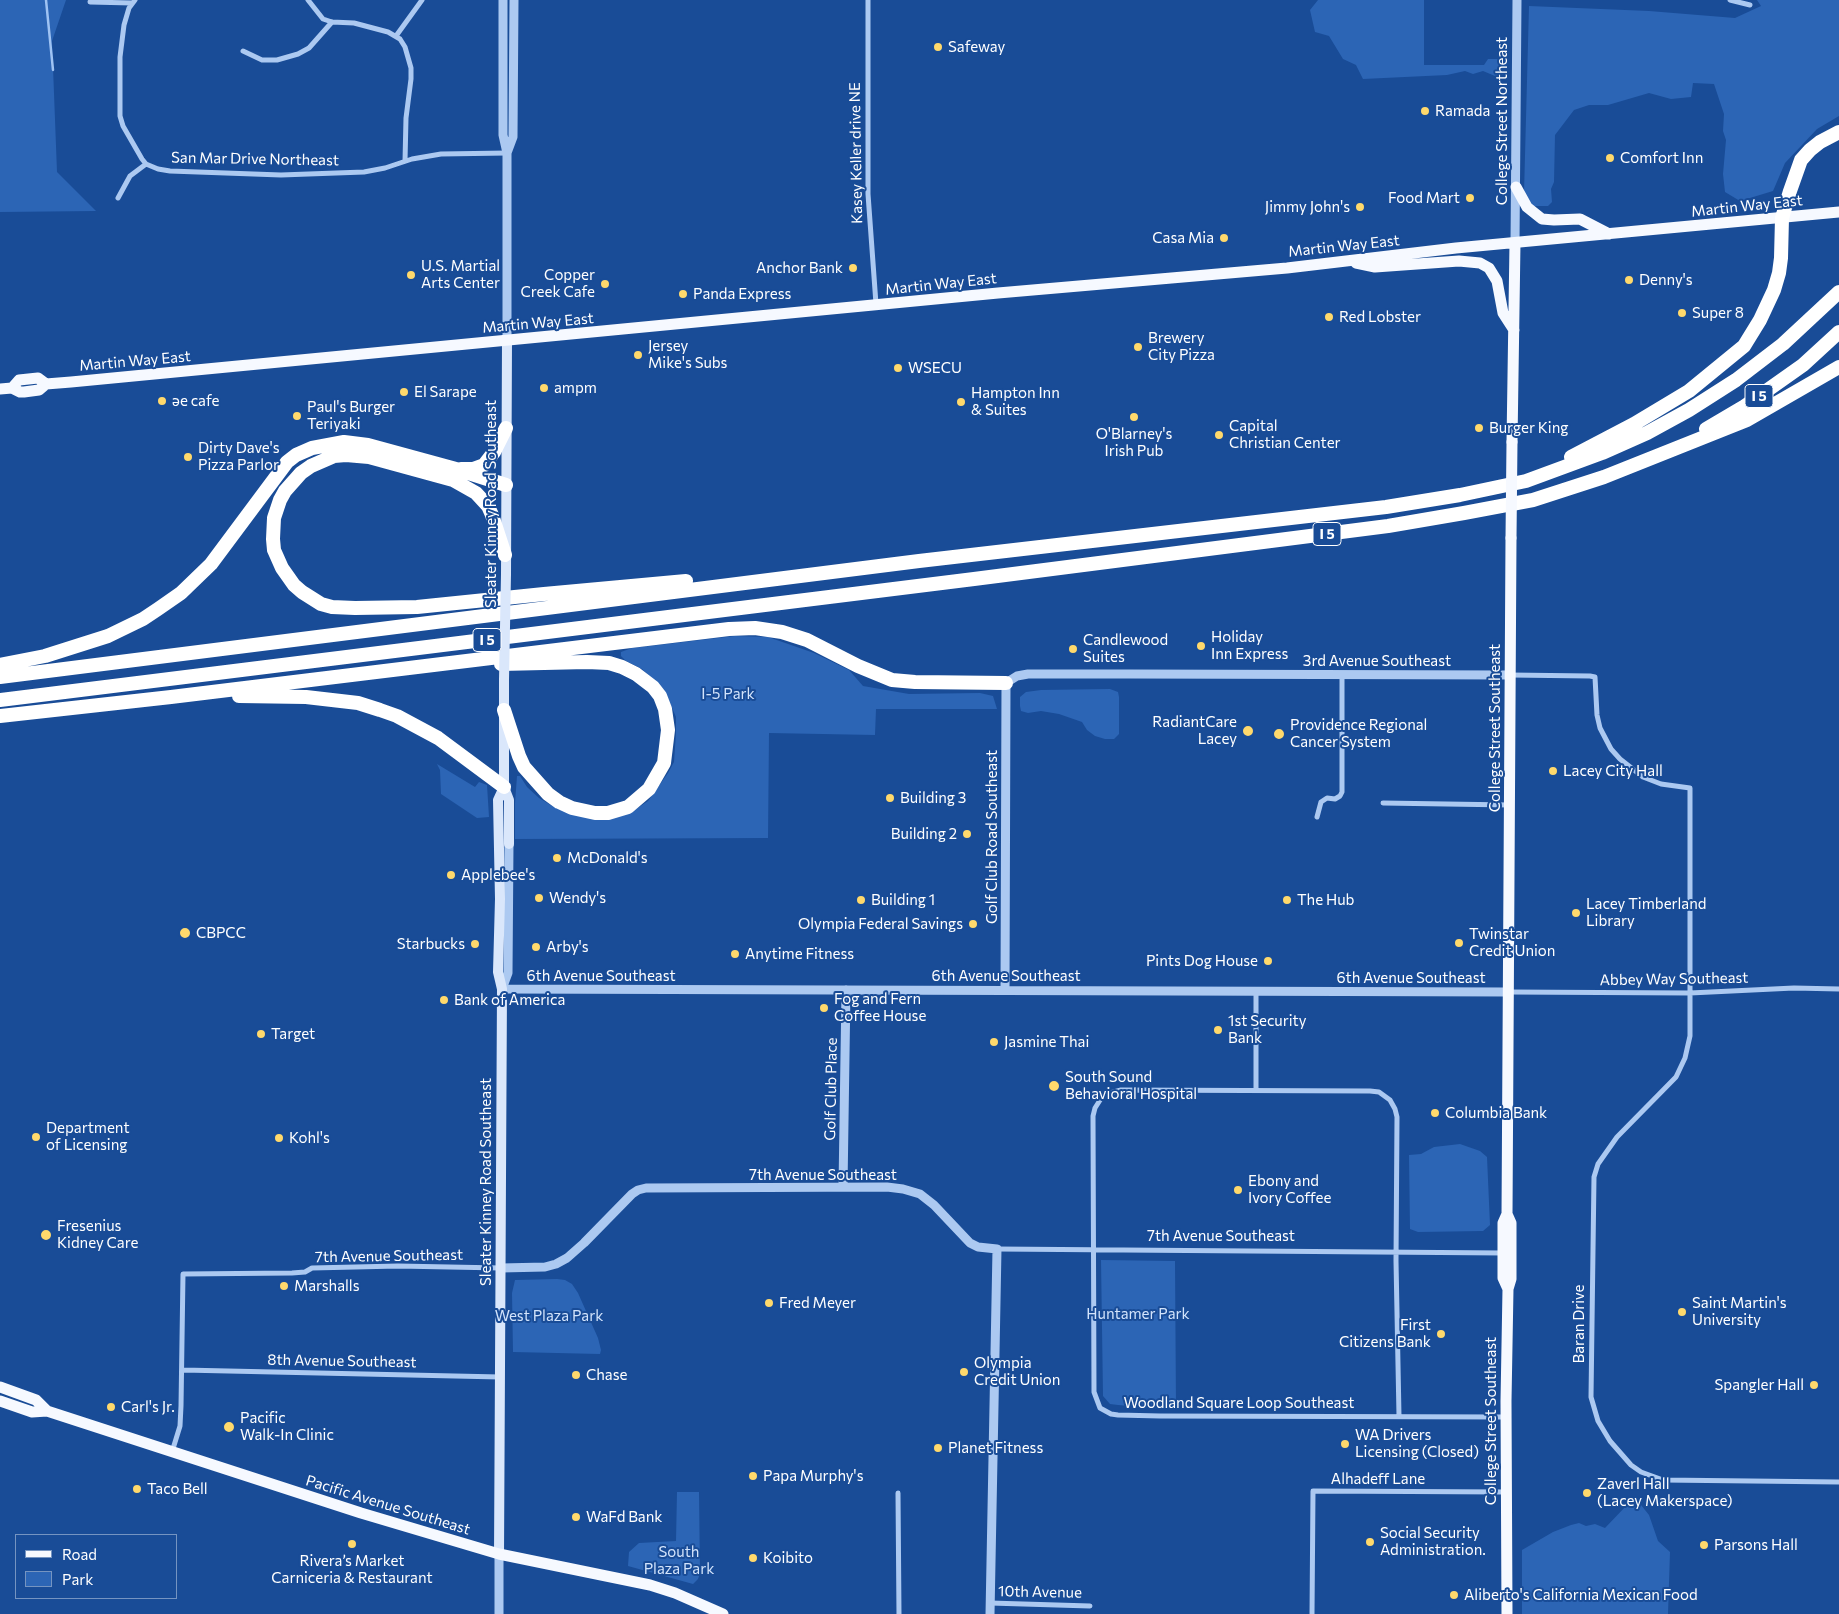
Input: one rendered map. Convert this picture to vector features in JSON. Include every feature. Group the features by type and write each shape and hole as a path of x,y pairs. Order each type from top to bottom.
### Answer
{"highway":[{"path":"1526,481 1634,424 1689,392 1744,346 1760,320 1776,281 1781,258 1782,218 1801,160 1820,142 1839,132"},
{"name":"I 5","path":"0,677 919,561 1386,508 1460,495 1526,481 1602,454 1648,433 1736,380 1783,344 1839,292"},
{"name":"I 5","path":"0,700 954,582 1388,526 1533,500 1604,477 1671,450 1745,406 1803,365 1839,332"},
{"path":"1671,450 1747,420 1839,366"},
{"path":"456,469 473,469 484,465 494,452 506,428"},
{"path":"0,665 45,656 108,636 143,619 181,593 202,574 230,539 279,470 286,462 303,451 327,444 344,442 392,450 506,485"},
{"path":"506,556 488,506 476,493 453,480 369,457 334,456 310,466 292,481 285,491 274,518 274,550 282,568 294,585 302,592 321,604 332,607 417,607 919,561"},
{"path":"0,716 171,698 729,629 756,628 782,632 807,640 858,666 892,680 1006,683"},
{"path":"415,667 587,662 622,667 645,680 660,696 665,708 668,730 664,762 649,789 628,807 613,812 595,814 572,808 548,794 524,767 504,710"},
{"path":"171,698 306,697 358,704 397,716 418,726 438,738 504,787"}],"main road":[{"path":"1516,187 1527,207 1542,219 1580,219 1609,234"},
{"name":"Martin Way East","path":"6,388 20,392 39,390 46,384 1345,261 1839,212"},
{"name":"College Street Southeast","path":"1508,1289 1503,1278 1503,1223 1507,1214 1510,992 1510,675 1515,243"},
{"path":"1345,261 1376,267 1459,261 1480,263 1490,268 1497,281 1503,313 1514,330"},
{"name":"Sleater Kinney Road Southeast","path":"507,341 504,787 509,800 509,844"},
{"name":"Sleater Kinney Road Southeast","path":"499,1554 502,989 498,972 500,899 498,800 504,787"},
{"name":"College Street Southeast","path":"1507,1214 1511,1223 1506,1417 1507,1614"},
{"name":"Pacific Avenue Southeast","path":"0,1387 36,1400 47,1411"},
{"name":"Pacific Avenue Southeast","path":"0,1401 32,1412 47,1411 386,1521 499,1554 650,1585 675,1593 723,1614"}],"street":[{"path":"308,0 323,19 332,22 354,23 388,32 400,39 405,47 411,68 406,118 405,161"},
{"path":"396,36 422,0"},
{"path":"504,0 503,135 507,153 507,341"},
{"path":"507,153 513,137 514,0"},
{"name":"Kasey Keller drive NE","path":"868,0 868,194 876,305"},
{"name":"College Street Northeast","path":"1515,243 1517,0"},
{"path":"1730,0 1750,5"},
{"path":"90,2 133,2 124,24 120,57 120,116 129,138 146,164 130,176 118,198"},
{"path":"243,51 262,60 277,60 298,54 309,48 332,22"},
{"name":"San Mar Drive Northeast","path":"146,164 170,171 282,175 364,172 441,154 507,153"},
{"name":"3rd Avenue Southeast","path":"1006,683 1016,676 1028,674 1510,675"},
{"path":"1317,817 1321,802 1327,798 1335,799 1342,792 1342,675"},
{"path":"1510,675 1590,676 1595,678 1597,715 1600,728 1611,749 1620,759 1643,777 1661,784 1690,788 1690,993"},
{"name":"Golf Club Road Southeast","path":"1005,990 1006,683"},
{"path":"1383,803 1510,805"},
{"name":"Sleater Kinney Road Southeast","path":"502,989 508,973 509,844"},
{"name":"Abbey Way Southeast","path":"1510,992 1690,993 1839,988"},
{"name":"6th Avenue Southeast","path":"502,989 1510,992"},
{"name":"Golf Club Place","path":"843,1187 846,990"},
{"path":"1256,990 1256,1090"},
{"name":"Baran Drive","path":"1690,993 1690,1036 1682,1066 1676,1077 1617,1138 1598,1164 1594,1177 1591,1397 1598,1421 1610,1441 1631,1465 1641,1472 1663,1480 1839,1482"},
{"name":"Woodland Square Loop Southeast","path":"1399,1416 1396,1251 1397,1117 1390,1100 1379,1092 1370,1091 1256,1090 1121,1090 1110,1093 1102,1098 1095,1108 1093,1116 1092,1250 1094,1392 1100,1408 1118,1415 1506,1417"},
{"name":"7th Avenue Southeast","path":"183,1370 183,1274 292,1273 305,1272 312,1268 398,1266 545,1268 567,1258 632,1194 638,1190 657,1187 887,1187 903,1189 920,1194 934,1205 970,1243 978,1248 1503,1253"},
{"path":"990,1614 996,1249"},
{"path":"172,1452 180,1426 183,1370"},
{"name":"8th Avenue Southeast","path":"183,1370 500,1377"},
{"name":"Alhadeff Lane","path":"1312,1614 1313,1491 1506,1492"},
{"path":"898,1493 898,1614"},
{"name":"Sleater Kinney Road Southeast","path":"499,1554 499,1614"},
{"name":"10th Avenue","path":"990,1603 1090,1606"}],"green space":[{"path":"0,0 66,0 52,41 57,172 96,211 0,212"},
{"path":"1318,0 1424,0 1424,65 1484,65 1488,59 1498,59 1503,66 1504,75 1495,76 1483,71 1473,74 1465,71 1447,75 1363,79 1356,65 1343,59 1329,36 1315,32 1310,10"},
{"path":"1757,0 1839,0 1839,116 1817,129 1785,163 1773,191 1740,201 1725,192 1723,174 1726,140 1723,131 1724,114 1714,84 1693,83 1691,97 1671,99 1649,93 1608,105 1589,105 1574,110 1555,135 1554,182 1551,189 1552,202 1548,206 1532,206 1524,193 1529,6 1649,11 1735,18 1761,6"},
{"name":"I-5 Park","path":"735,636 768,637 814,653 849,670 863,686 909,694 980,693 993,696 997,709 876,709 875,735 769,733 768,838 515,839 517,776 520,776 527,787 539,798 554,807 574,814 630,813 648,801 668,773 674,762 676,717 663,689 642,669 626,661 621,656 621,652 632,648"},
{"path":"1110,689 1118,692 1119,697 1119,734 1114,739 1095,736 1087,730 1082,722 1059,714 1041,711 1028,713 1021,711 1020,697 1026,692"},
{"path":"437,764 475,787 479,782 487,785 489,817 477,818 441,794 440,770"},
{"path":"1460,1144 1480,1151 1487,1157 1490,1225 1483,1231 1418,1232 1410,1229 1409,1155 1421,1154 1434,1147"},
{"name":"Huntamer Park","path":"1101,1260 1175,1261 1176,1408 1164,1406 1163,1409 1110,1404 1103,1396"},
{"name":"West Plaza Park","path":"515,1280 565,1280 572,1284 578,1293 598,1338 600,1354 513,1352 512,1293"},
{"name":"South Plaza Park","path":"677,1492 699,1492 700,1573 698,1579 693,1584 628,1566 629,1552 639,1543 676,1541"},
{"path":"1637,1500 1649,1515 1658,1541 1670,1552 1668,1614 1522,1614 1522,1550 1553,1532 1571,1525 1579,1523 1586,1526 1595,1524 1605,1528 1627,1505"}],"waterway":[{"path":"46,0 53,70"}],"place":[{"name":"Safeway","path":"938,47"},
{"name":"Ramada","path":"1425,111"},
{"name":"Comfort Inn","path":"1610,158"},
{"name":"Food Mart","path":"1470,198"},
{"name":"Jimmy John's","path":"1360,207"},
{"name":"Casa Mia","path":"1224,238"},
{"name":"Anchor Bank","path":"853,268"},
{"name":"U.S. Martial Arts Center","path":"411,275"},
{"name":"Denny's","path":"1629,280"},
{"name":"Copper Creek Cafe","path":"605,284"},
{"name":"Panda Express","path":"683,294"},
{"name":"Super 8","path":"1682,313"},
{"name":"Red Lobster","path":"1329,317"},
{"name":"Brewery City Pizza","path":"1138,347"},
{"name":"Jersey Mike's Subs","path":"638,355"},
{"name":"WSECU","path":"898,368"},
{"name":"ampm","path":"544,388"},
{"name":"El Sarape","path":"404,392"},
{"name":"əe cafe","path":"162,401"},
{"name":"Hampton Inn & Suites","path":"961,402"},
{"name":"Paul's Burger Teriyaki","path":"297,416"},
{"name":"O'Blarney's Irish Pub","path":"1134,417"},
{"name":"Burger King","path":"1479,428"},
{"name":"Capital Christian Center","path":"1219,435"},
{"name":"Dirty Dave's Pizza Parlor","path":"188,457"},
{"name":"Holiday Inn Express","path":"1201,646"},
{"name":"Candlewood Suites","path":"1073,649"},
{"name":"RadiantCare Lacey","path":"1248,731"},
{"name":"Providence Regional Cancer System","path":"1279,734"},
{"name":"Lacey City Hall","path":"1553,771"},
{"name":"Building 3","path":"890,798"},
{"name":"Building 2","path":"967,834"},
{"name":"McDonald's","path":"557,858"},
{"name":"Applebee's","path":"451,875"},
{"name":"Wendy's","path":"539,898"},
{"name":"Building 1","path":"861,900"},
{"name":"The Hub","path":"1287,900"},
{"name":"Lacey Timberland Library","path":"1576,913"},
{"name":"Olympia Federal Savings","path":"973,924"},
{"name":"CBPCC","path":"185,933"},
{"name":"Twinstar Credit Union","path":"1459,943"},
{"name":"Starbucks","path":"475,944"},
{"name":"Arby's","path":"536,947"},
{"name":"Anytime Fitness","path":"735,954"},
{"name":"Pints Dog House","path":"1268,961"},
{"name":"Bank of America","path":"444,1000"},
{"name":"Fog and Fern Coffee House","path":"824,1008"},
{"name":"1st Security Bank","path":"1218,1030"},
{"name":"Target","path":"261,1034"},
{"name":"Jasmine Thai","path":"994,1042"},
{"name":"South Sound Behavioral Hospital","path":"1054,1086"},
{"name":"Columbia Bank","path":"1435,1113"},
{"name":"Department of Licensing","path":"36,1137"},
{"name":"Kohl's","path":"279,1138"},
{"name":"Ebony and Ivory Coffee","path":"1238,1190"},
{"name":"Fresenius Kidney Care","path":"46,1235"},
{"name":"Marshalls","path":"284,1286"},
{"name":"Fred Meyer","path":"769,1303"},
{"name":"Saint Martin's University","path":"1682,1312"},
{"name":"First Citizens Bank","path":"1441,1334"},
{"name":"Olympia Credit Union","path":"964,1372"},
{"name":"Chase","path":"576,1375"},
{"name":"Spangler Hall","path":"1814,1385"},
{"name":"Carl's Jr.","path":"111,1407"},
{"name":"Pacific Walk-In Clinic","path":"229,1427"},
{"name":"WA Drivers Licensing (Closed)","path":"1345,1444"},
{"name":"Planet Fitness","path":"938,1448"},
{"name":"Papa Murphy's","path":"753,1476"},
{"name":"Taco Bell","path":"137,1489"},
{"name":"Zaverl Hall (Lacey Makerspace)","path":"1587,1493"},
{"name":"WaFd Bank","path":"576,1517"},
{"name":"Social Security Administration.","path":"1370,1542"},
{"name":"Rivera’s Market Carniceria & Restaurant","path":"352,1544"},
{"name":"Parsons Hall","path":"1704,1545"},
{"name":"Koibito","path":"753,1558"},
{"name":"Aliberto's California Mexican Food","path":"1454,1595"}]}
